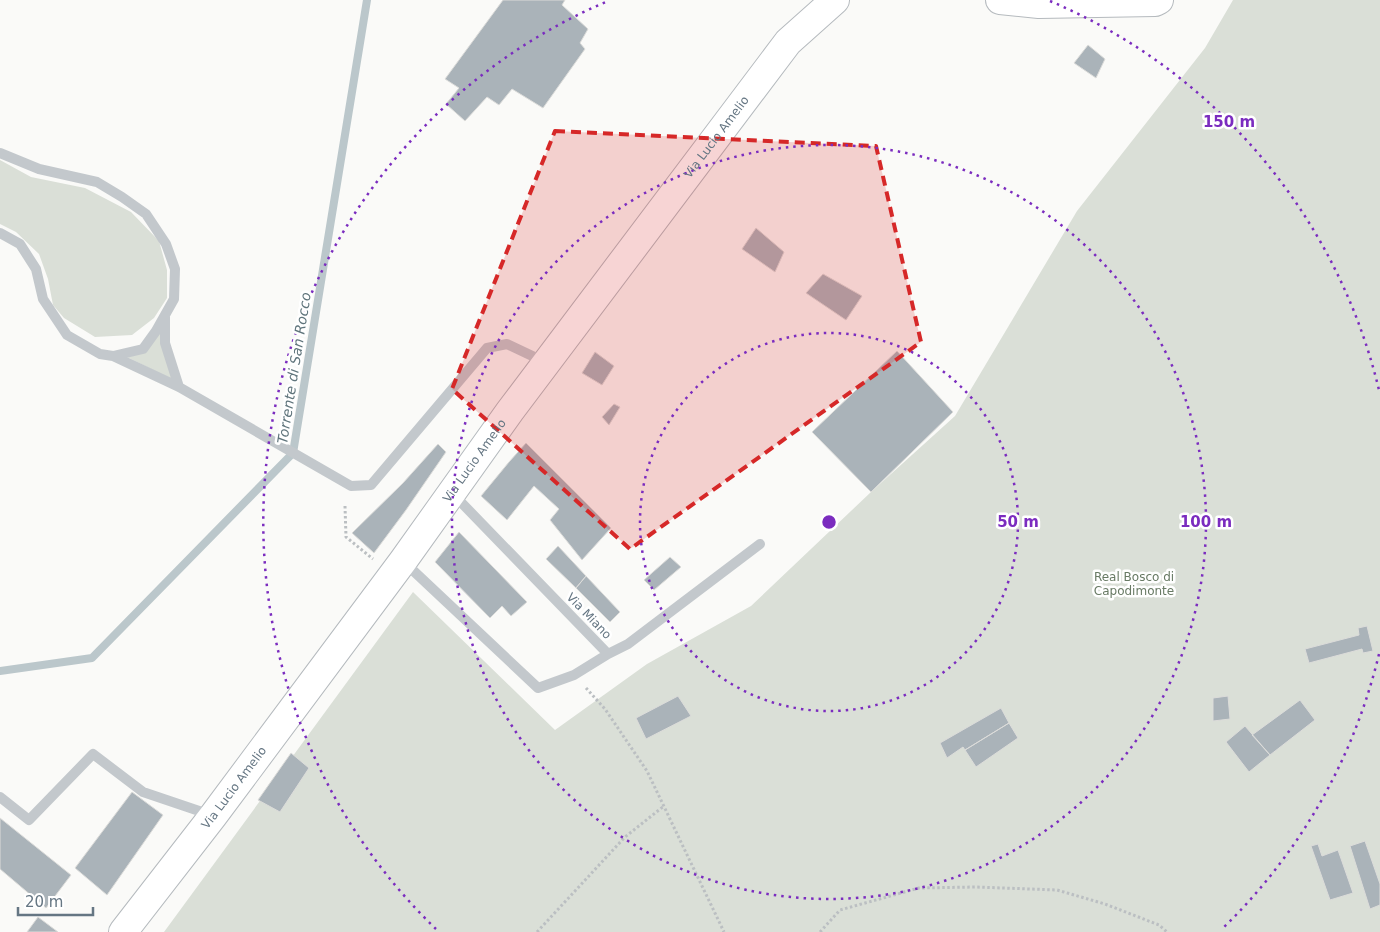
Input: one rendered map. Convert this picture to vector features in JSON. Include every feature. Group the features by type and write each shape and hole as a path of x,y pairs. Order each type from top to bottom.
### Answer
{"main road":[{"name":"Via Lucio Amelio","path":"123,932 213,816 390,561 452,493 510,410 788,42 835,0"},
{"path":"1000,0 1039,4 1156,2 1159,0"}],"lane":[{"path":"0,153 39,169 97,182 146,214 166,244 175,269 174,299 144,349 114,356"},
{"path":"0,233 20,244 36,269 43,299 67,336 100,354 114,356 179,387 351,486 371,485 487,348 507,344 546,363"},
{"path":"165,316 165,343 179,387"},
{"name":"Via Miano","path":"390,561 538,688 574,675 608,654 452,493"},
{"path":"608,654 628,644 760,544"},
{"path":"0,797 29,820 94,754 143,792 213,816"}],"path":[{"path":"345,506 346,537 390,561"},
{"path":"574,675 605,709 647,771 724,932"},
{"path":"537,932 625,837 664,806"},
{"path":"820,932 840,910 919,888 976,887 1057,890 1105,904 1159,926 1167,932"}],"highlighted area":[{"path":"555,131 876,146 921,342 630,549 452,389"}],"green space":[{"name":"Real Bosco di Capodimonte","path":"1233,0 1380,0 1380,932 164,932 413,592 555,730 647,664 751,606 871,492 955,416 1077,211 1205,48"},
{"path":"0,160 31,177 85,188 131,212 159,241 167,270 167,298 154,318 132,335 95,337 64,318 53,305 48,279 39,254 16,232 0,224"},
{"path":"162,328 173,380 127,357"}],"building":[{"path":"503,0 565,0 562,5 588,29 580,43 585,49 543,108 512,89 499,105 487,97 465,121 446,104 459,88 445,79"},
{"path":"1088,45 1105,59 1096,78 1074,63"},
{"path":"756,228 784,252 775,272 742,249"},
{"path":"823,274 862,296 846,320 806,293"},
{"path":"897,351 953,412 871,492 812,432"},
{"path":"595,352 614,366 602,385 582,373"},
{"path":"614,404 620,407 609,425 602,417"},
{"path":"526,443 611,528 582,560 550,520 559,509 534,486 507,520 481,496"},
{"path":"438,444 446,452 374,553 352,533 403,483"},
{"path":"459,532 527,602 511,616 502,606 490,618 435,562"},
{"path":"558,546 586,576 576,588 546,559"},
{"path":"670,557 681,567 654,590 644,580"},
{"path":"586,576 620,612 610,622 576,588"},
{"path":"1367,626 1373,651 1363,653 1362,649 1309,663 1305,649 1359,635 1358,628"},
{"path":"678,696 691,716 646,739 636,718"},
{"path":"1228,696 1230,719 1213,721 1213,698"},
{"path":"1300,700 1315,720 1270,755 1252,735"},
{"path":"1001,708 1009,723 965,750 963,747 947,758 940,743"},
{"path":"1009,723 1018,738 976,767 965,750"},
{"path":"1245,726 1270,755 1249,772 1226,742"},
{"path":"291,753 309,768 280,812 258,800"},
{"path":"132,792 163,815 107,895 75,868"},
{"path":"0,818 71,875 46,908 0,869"},
{"path":"1365,841 1380,884 1380,905 1370,909 1350,846"},
{"path":"1318,844 1322,856 1338,850 1353,893 1330,900 1311,846"},
{"path":"38,917 58,932 27,932"}],"waterway":[{"name":"Torrente di San Rocco","path":"0,671 92,658 293,453 367,0"}]}
